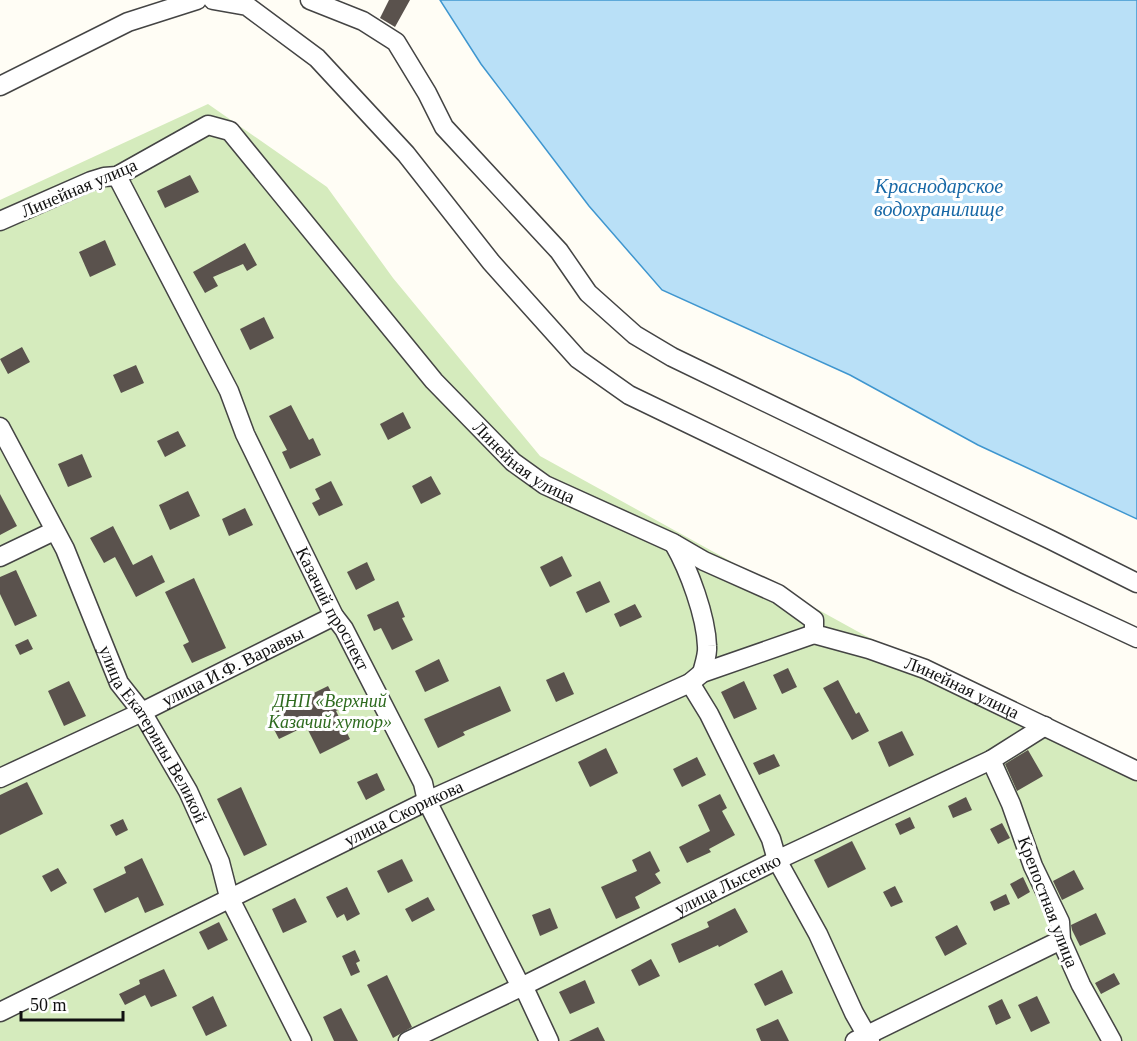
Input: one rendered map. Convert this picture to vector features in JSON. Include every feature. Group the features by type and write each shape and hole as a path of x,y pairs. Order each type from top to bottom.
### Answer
{"street":[{"path":"0,86 128,22 196,0"},
{"path":"213,0 247,6 317,58 406,154 490,262 578,359 629,395 1137,638"},
{"path":"310,0 363,21 396,42 427,93 444,127 559,251 588,293 635,335 672,357 1137,583"},
{"name":"Линейная улица","path":"0,221 91,181 117,176 208,125 230,131 434,381 513,462 545,485 778,594 814,620 814,634 868,649 925,669 1137,771"},
{"name":"Казачий проспект","path":"117,176 229,391 246,434 334,616 344,629 423,783 427,801 549,1041"},
{"name":"улица Екатерины Великой","path":"0,427 65,549 119,683 142,712 188,791 220,862 229,897 302,1041"},
{"path":"0,557 54,531"},
{"path":"673,543 686,566 708,647 696,678 709,714 771,839 777,860 818,934 864,1039 1061,940"},
{"name":"улица И.Ф. Вараввы","path":"0,778 142,712 334,616"},
{"name":"улица Скорикова","path":"0,1012 427,801 696,678 814,634"},
{"name":"улица Лысенко","path":"408,1041 777,860 990,760 1045,726"},
{"name":"Крепостная улица","path":"990,760 1011,804 1034,866 1060,922 1061,940 1081,985 1112,1041"}],"green space":[{"name":"ДНП «Верхний Казачий хутор»","path":"208,104 327,187 393,278 540,456 864,635 1137,771 1137,1041 0,1041 0,200"}],"water":[{"name":"Краснодарское водохранилище","path":"440,0 1137,0 1137,519 978,445 850,375 662,290 589,206 481,64"}],"building":[{"path":"389,0 410,0 395,27 380,18"},
{"path":"190,175 199,192 165,208 157,191"},
{"path":"105,240 116,265 90,277 79,252"},
{"path":"245,243 257,265 247,271 243,264 213,277 218,286 205,293 193,272"},
{"path":"264,317 274,338 250,350 240,329"},
{"path":"22,347 30,362 8,374 0,359"},
{"path":"136,365 144,383 121,393 113,375"},
{"path":"291,405 309,440 313,438 321,455 290,469 282,452 287,450 269,416"},
{"path":"403,412 411,428 388,440 380,424"},
{"path":"178,431 186,446 165,457 157,441"},
{"path":"82,454 92,477 68,487 58,464"},
{"path":"431,476 441,494 421,504 412,486"},
{"path":"331,481 343,505 319,516 312,503 320,499 315,489"},
{"path":"188,491 200,516 170,530 159,505"},
{"path":"0,494 17,526 0,535"},
{"path":"245,508 253,525 229,536 222,519"},
{"path":"113,526 133,565 152,555 165,582 136,597 115,557 104,563 90,538"},
{"path":"562,556 572,576 550,587 540,567"},
{"path":"367,562 375,580 356,590 347,572"},
{"path":"16,570 37,616 15,626 0,594 0,577"},
{"path":"194,578 226,648 192,663 183,645 189,642 165,592"},
{"path":"600,581 610,602 586,613 576,592"},
{"path":"398,601 405,617 402,618 413,640 392,650 381,628 374,631 367,615"},
{"path":"635,604 642,617 620,627 614,614"},
{"path":"28,639 33,649 20,655 15,645"},
{"path":"439,659 449,681 425,692 415,671"},
{"path":"788,668 797,687 782,694 773,675"},
{"path":"564,672 574,694 556,702 546,680"},
{"path":"838,680 856,714 859,712 869,731 852,740 823,688"},
{"path":"69,681 86,716 64,726 48,691"},
{"path":"744,681 757,709 734,719 721,692"},
{"path":"328,686 340,709 336,711 350,739 320,754 306,726 279,739 267,716"},
{"path":"500,686 511,711 463,732 465,735 438,748 424,719"},
{"path":"902,731 914,755 889,767 878,742"},
{"path":"606,748 618,773 590,787 578,762"},
{"path":"1028,750 1043,776 1017,791 1005,764"},
{"path":"774,754 780,766 759,775 753,763"},
{"path":"697,757 706,775 682,787 673,769"},
{"path":"377,773 385,790 366,800 357,782"},
{"path":"27,782 43,814 0,835 0,795"},
{"path":"241,787 267,845 244,856 217,799"},
{"path":"720,794 727,808 722,811 735,835 709,849 711,852 687,863 679,847 710,831 698,805"},
{"path":"966,797 972,810 953,818 948,806"},
{"path":"910,817 915,828 900,835 895,824"},
{"path":"123,819 128,830 116,836 110,825"},
{"path":"1002,823 1010,838 998,844 990,829"},
{"path":"852,841 866,869 828,888 814,860"},
{"path":"650,851 660,871 655,874 661,883 635,897 640,908 616,919 601,887 637,871 632,860"},
{"path":"142,858 164,905 145,913 138,897 105,913 93,889 126,873 124,867"},
{"path":"402,859 413,881 388,893 377,871"},
{"path":"58,868 67,883 51,892 42,876"},
{"path":"1074,870 1084,889 1062,900 1053,881"},
{"path":"1023,877 1030,892 1018,899 1010,884"},
{"path":"895,886 903,902 891,907 883,892"},
{"path":"347,887 360,914 347,921 344,914 337,918 326,897"},
{"path":"1006,894 1010,904 994,911 990,902"},
{"path":"428,897 435,910 412,922 405,909"},
{"path":"295,898 307,922 283,933 272,909"},
{"path":"550,908 558,928 540,936 532,915"},
{"path":"735,908 748,932 679,963 671,944 709,927 707,922"},
{"path":"1096,913 1106,934 1080,946 1071,925"},
{"path":"219,922 228,940 208,950 199,932"},
{"path":"957,925 967,944 945,956 935,937"},
{"path":"355,950 360,961 356,963 360,972 351,976 342,956"},
{"path":"651,959 660,976 639,986 631,970"},
{"path":"164,969 177,996 151,1007 145,995 125,1005 119,994 140,984 139,980"},
{"path":"782,970 793,993 765,1006 754,984"},
{"path":"1114,973 1120,984 1101,994 1095,983"},
{"path":"387,975 412,1027 393,1038 367,985"},
{"path":"585,980 595,1003 570,1014 559,992"},
{"path":"213,996 227,1026 206,1036 192,1007"},
{"path":"1037,996 1050,1023 1031,1032 1018,1005"},
{"path":"1002,999 1011,1018 996,1025 988,1006"},
{"path":"341,1008 358,1041 334,1041 323,1017"},
{"path":"778,1019 789,1041 761,1041 756,1029"},
{"path":"598,1027 605,1041 569,1041"}]}
